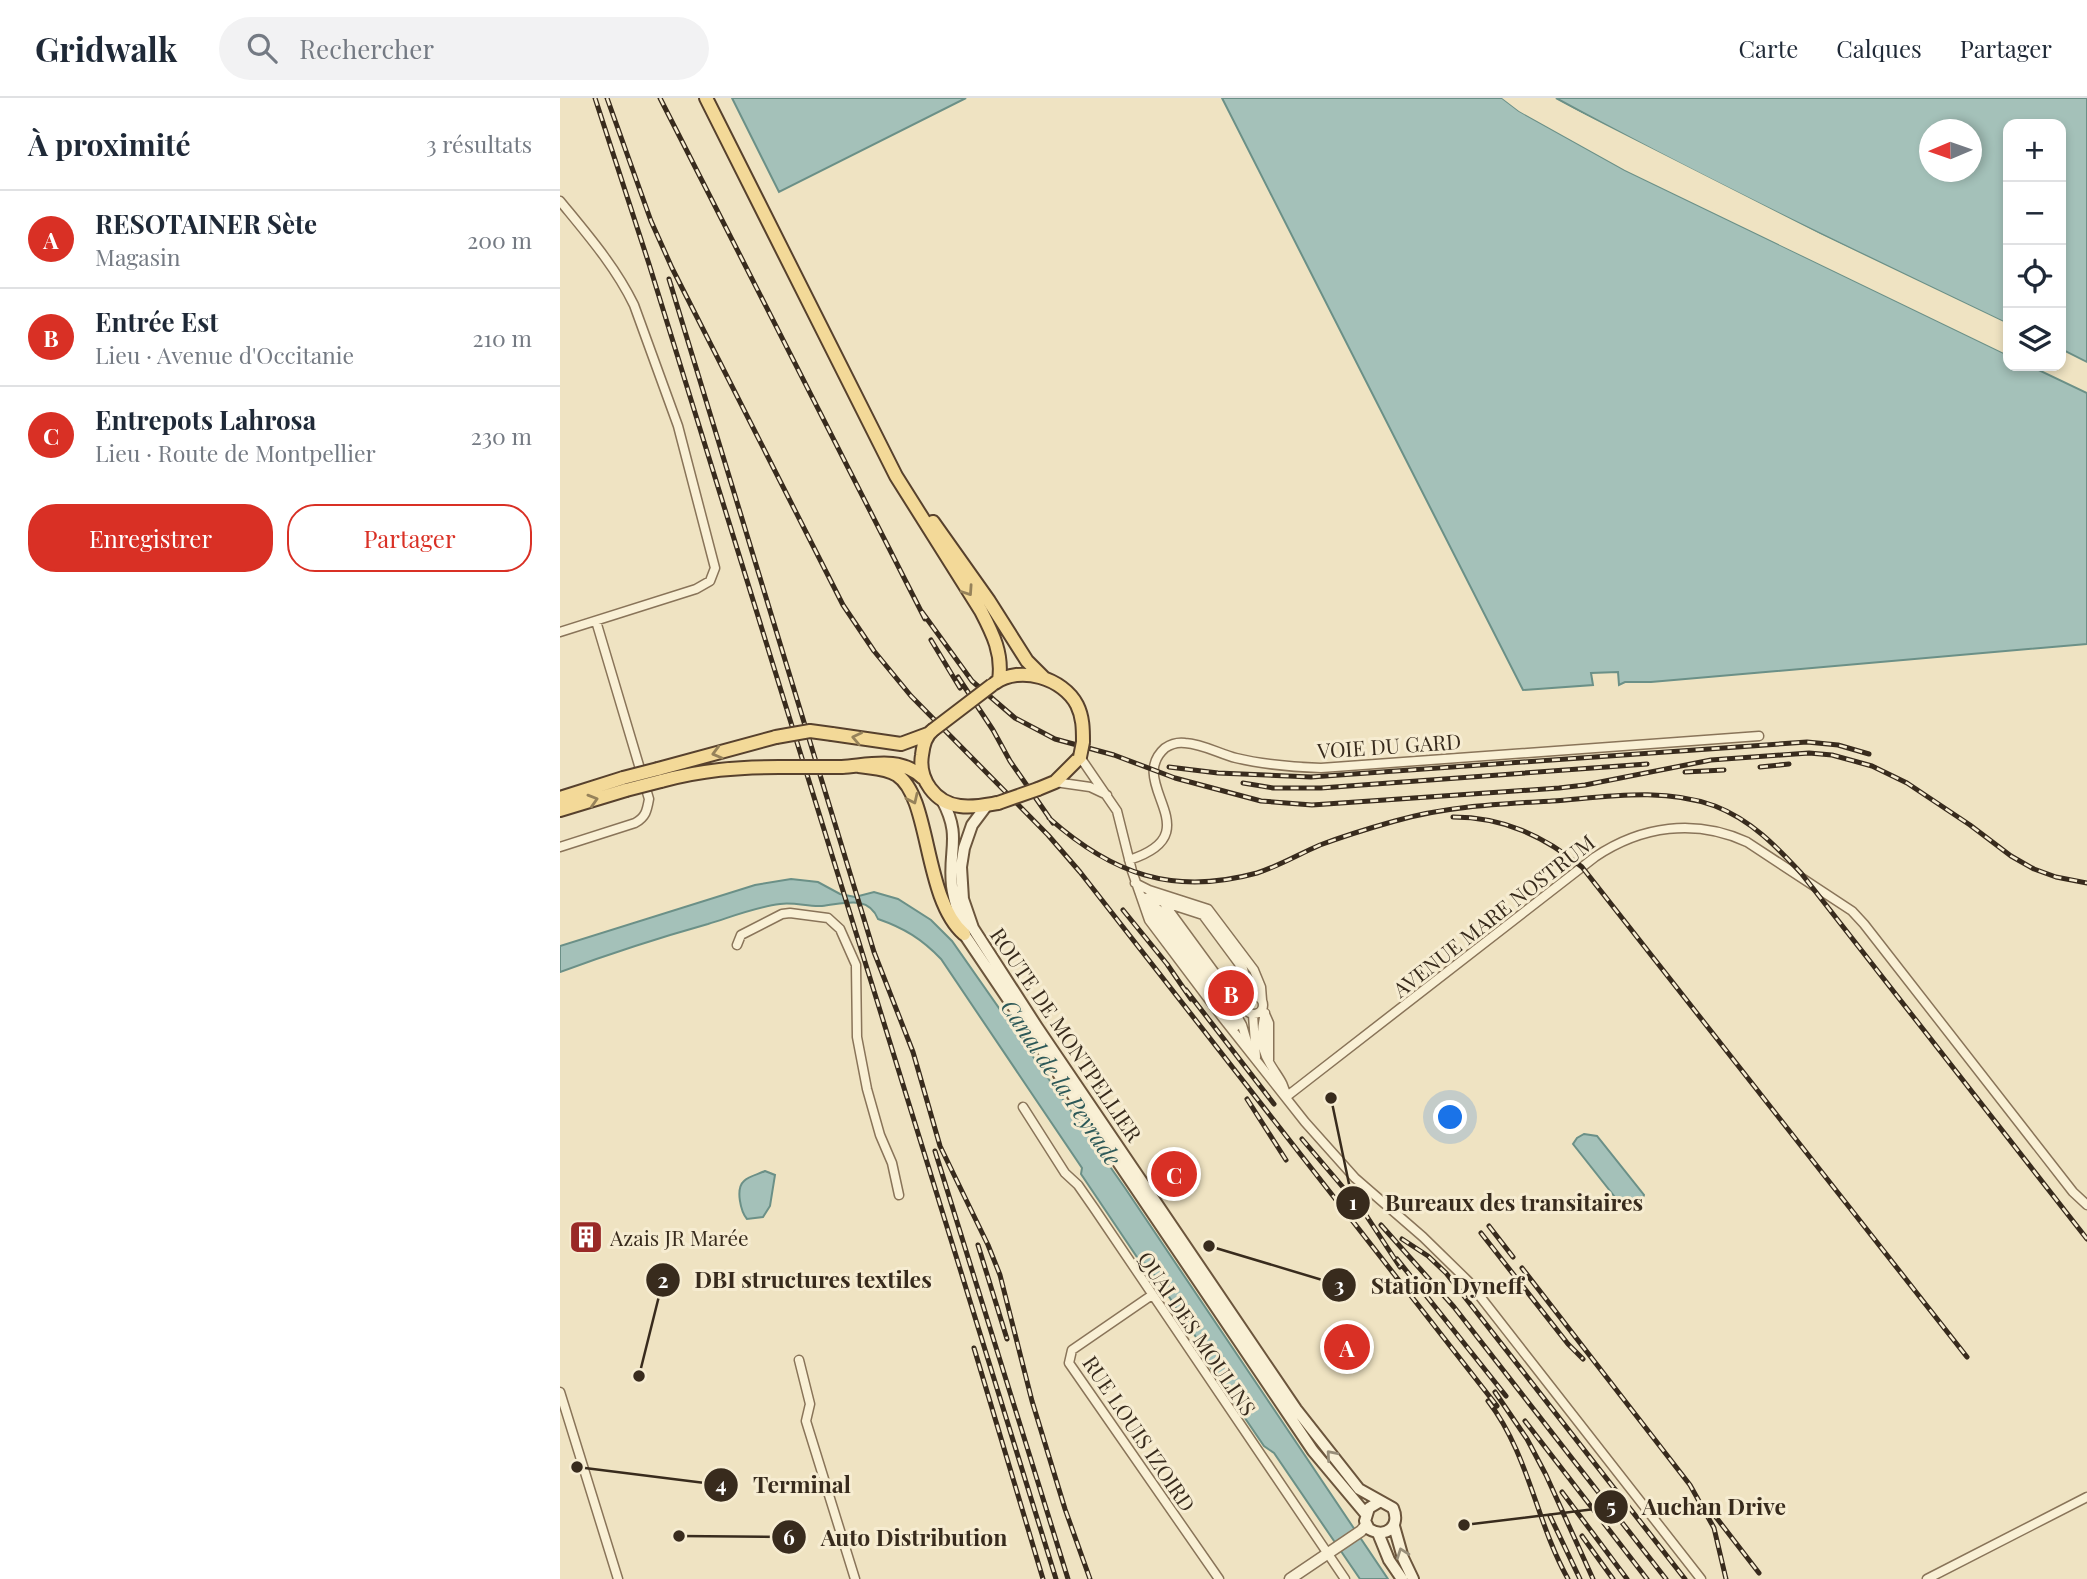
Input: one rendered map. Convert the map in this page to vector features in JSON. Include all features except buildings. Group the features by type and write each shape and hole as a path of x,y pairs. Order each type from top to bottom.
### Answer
{"main road":[{"path":"706,98 896,476 992,633 1001,666 995,683"},
{"path":"883,448 989,601 1027,661 1044,678"},
{"path":"560,798 659,775 776,737 810,731 901,744 930,732 995,683 1031,675 1061,687 1071,696 1083,720 1080,757 1055,782 993,804 957,806 942,800 923,778 906,766 893,763 842,767 728,767 659,775"},
{"path":"923,778 921,762 930,732"},
{"path":"859,766 898,775 907,787 918,811 937,889 951,919 964,934"},
{"path":"560,810 625,784"},
{"name":"ROUTE DE MONTPELLIER","path":"942,800 952,818 954,828 951,884 964,934 1312,1451 1368,1526 1402,1579"},
{"name":"ROUTE DE MONTPELLIER","path":"993,804 972,825 961,867 963,899 974,928 1037,1027 1296,1409 1359,1489 1379,1502"},
{"path":"1394,1526 1387,1532 1368,1526 1371,1506 1379,1502 1393,1508 1396,1517 1394,1526 1403,1558 1413,1579"}],"street":[{"path":"560,201 615,271 639,316 678,426 715,568 710,581 696,589 560,632"},
{"path":"560,847 643,819 649,799 596,621"},
{"name":"VOIE DU GARD","path":"1129,860 1149,854 1165,840 1168,829 1154,771 1158,756 1172,744 1188,743 1234,758 1265,764 1321,768 1759,736"},
{"path":"1080,757 1117,811 1135,883 1149,920 1257,1062 1355,1178 1423,1237 1468,1281 1701,1579"},
{"path":"1055,782 1090,787 1107,795"},
{"name":"AVENUE MARE NOSTRUM","path":"1286,1097 1595,857 1619,842 1644,833 1691,828 1732,836 1747,842 1852,911 2073,1192 2087,1206"},
{"path":"1135,883 1208,909 1254,970 1261,987 1263,1047 1269,1063 1285,1087 1286,1097"},
{"path":"1141,896 1203,915 1243,969 1251,996"},
{"path":"1141,896 1160,911 1234,1009 1249,1049"},
{"path":"1163,902 1215,973 1246,984"},
{"path":"737,945 741,935 782,914 828,918 840,929 856,965 857,1037 866,1089 892,1163 899,1195"},
{"path":"1251,996 1257,996 1263,1007 1258,1014 1253,1014 1247,1012 1244,1006 1251,996"},
{"path":"1253,1014 1257,1062"},
{"name":"QUAI DES MOULINS","path":"1023,1107 1065,1173 1078,1185 1332,1551 1345,1579"},
{"name":"RUE LOUIS IZOIRD","path":"1152,1295 1072,1350 1069,1363 1219,1579"},
{"path":"799,1360 810,1404 806,1421 855,1579"},
{"path":"560,1392 618,1579"},
{"path":"1927,1579 2087,1497"},
{"path":"1290,1579 1368,1526"}],"water":[{"path":"732,98 966,98 779,192"},
{"path":"1222,98 1502,98 1519,111 1625,170 2003,353 2003,371 2041,371 2087,393 2087,644 1651,682 1625,682 1619,685 1618,672 1591,673 1593,685 1523,690"},
{"path":"1556,98 2087,98 2087,362 2066,352 2066,119 2003,119 2003,322 1668,157"},
{"path":"791,879 818,882 840,894 855,897 874,892 898,899 931,920 952,941 1125,1188 1388,1579 1360,1579 1274,1453 1264,1446 1204,1358 1204,1349 1147,1264 1141,1263 1081,1174 1082,1168 941,959 920,940 878,919 874,911 861,903 817,906 780,904 652,941 560,972 560,946 755,885"},
{"path":"1584,1134 1597,1136 1644,1195 1641,1203 1631,1211 1622,1206 1573,1144"},
{"path":"765,1171 775,1175 770,1206 763,1217 747,1219 740,1200 741,1185"}],"pier":[{"path":"1502,98 1508,98 1521,108 1627,167 2003,349 2003,353 1625,170 1519,111"},
{"path":"1552,98 1820,234 2003,322 2003,325 1637,147"}],"railway":[{"path":"595,98 649,264 1056,1579"},
{"path":"607,98 651,221 672,268 843,605 874,651 911,696 1048,835 1080,872 1497,1406"},
{"path":"660,98 925,619"},
{"path":"669,279 874,952 913,1052 940,1146 1000,1275 1032,1401 1090,1579"},
{"path":"922,612 972,681 1015,718 1055,739 1114,755 1175,778 1261,801 1312,805 1559,788 1711,760 1809,753 1832,755 1872,766 1907,783 2011,856 2034,869 2056,877 2087,883"},
{"path":"931,640 960,688"},
{"path":"958,677 1010,761 1053,823"},
{"path":"1169,767 1218,773 1311,777 1807,742 1838,745 1869,754"},
{"path":"1243,783 1273,788 1321,788 1647,764"},
{"path":"1760,767 1789,764"},
{"path":"1685,772 1724,770"},
{"path":"1049,818 1096,853 1120,866 1145,875 1198,882 1227,880 1257,873 1348,835 1414,816 1453,809 1634,795 1675,797 1715,806 1751,826 1801,873 2087,1239"},
{"path":"1453,817 1489,820 1522,830 1553,846 1582,867 1967,1357"},
{"path":"1123,910 1167,964 1191,999"},
{"path":"1186,990 1274,1104"},
{"path":"1247,1099 1286,1160"},
{"path":"1302,1139 1364,1212 1400,1267"},
{"path":"935,1151 1068,1579"},
{"path":"1381,1225 1454,1307 1666,1579"},
{"path":"1489,1226 1513,1257"},
{"path":"1481,1233 1568,1344 1583,1359"},
{"path":"1402,1239 1428,1256 1446,1273 1685,1579"},
{"path":"978,1245 1007,1339"},
{"path":"1397,1259 1506,1396"},
{"path":"1522,1268 1690,1485 1714,1528 1726,1579"},
{"path":"974,1348 1043,1579"},
{"path":"1495,1392 1527,1439 1546,1475 1593,1579"},
{"path":"1488,1401 1513,1443 1568,1579"},
{"path":"1525,1421 1647,1579"},
{"path":"1562,1492 1627,1579"},
{"path":"1712,1512 1759,1573"},
{"path":"1550,1516 1580,1579"},
{"path":"1582,1536 1613,1579"}],"place":[{"name":"Entrée Est","path":"1231,993"},
{"name":"Bureaux des transitaires","path":"1331,1098"},
{"name":"Entrepots Lahrosa","path":"1174,1174"},
{"name":"Azais JR Marée","path":"586,1237"},
{"name":"Station Dyneff","path":"1209,1246"},
{"name":"RESOTAINER Sète","path":"1347,1347"},
{"name":"DBI structures textiles","path":"639,1376"},
{"name":"Terminal","path":"577,1467"},
{"name":"Auchan Drive","path":"1464,1525"},
{"name":"Auto Distribution","path":"679,1536"}],"water label":[{"name":"Canal de la Peyrade","path":"1062,1082"}]}
